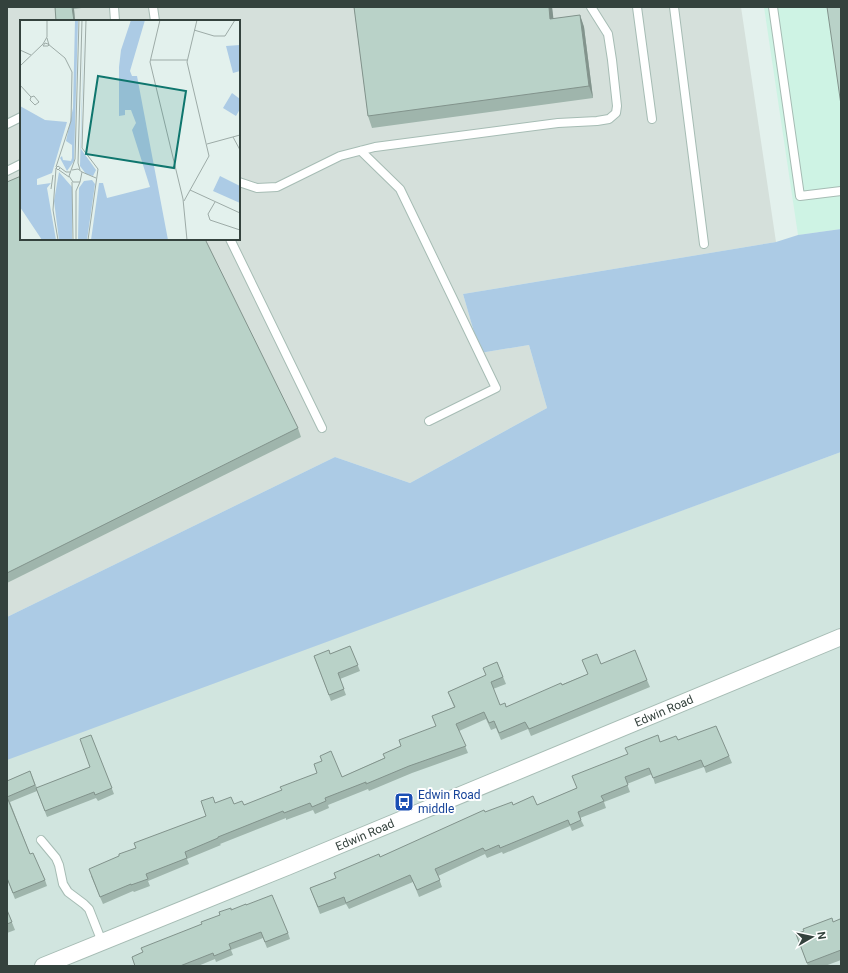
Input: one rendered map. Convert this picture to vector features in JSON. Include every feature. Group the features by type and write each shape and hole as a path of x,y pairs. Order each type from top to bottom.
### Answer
{"street":[{"name":"Edwin Road","path":"43,966 287,867 841,637"}],"lane":[{"path":"114,7 115,20"},
{"path":"153,7 155,20"},
{"path":"240,182 257,188 277,187 340,156 383,146 558,123 609,119 616,113 617,106 608,34 591,7"},
{"path":"637,7 652,119"},
{"path":"674,7 704,244"},
{"path":"773,7 800,196 841,191"},
{"path":"7,124 20,118"},
{"path":"361,151 400,189 496,388 429,421"},
{"path":"7,171 20,164"},
{"path":"230,240 322,428"},
{"path":"41,840 56,858 59,864 63,884 68,892 84,904 89,910 102,942"}],"shaded area":[{"path":"7,7 741,7 776,242 463,294 480,353 529,345 547,408 410,483 335,457 7,617"},
{"path":"764,7 841,7 841,229 798,235"},
{"path":"841,229 841,452 7,760 7,617 335,457 410,483 547,408 529,345 480,353 463,294 776,242 798,235"},
{"path":"841,452 841,966 7,966 7,759"}],"building":[{"path":"55,7 72,7 74,20 56,20"},
{"path":"354,7 549,7 550,19 580,15 589,86 368,116"},
{"path":"827,7 841,7 841,105"},
{"path":"20,176 20,240 205,240 298,428 7,573 7,182"},
{"path":"350,646 358,665 338,673 344,689 329,695 314,656 329,650 330,654"},
{"path":"635,650 647,680 529,729 525,722 499,733 494,721 489,723 484,712 456,724 466,746 325,798 326,801 312,807 310,803 284,813 283,811 218,837 185,852 187,858 146,874 148,879 131,884 100,897 89,869 119,856 119,854 136,848 134,843 206,816 201,801 213,797 215,803 231,797 234,804 242,801 244,805 282,790 280,787 317,773 314,764 322,761 320,756 331,751 342,777 385,758 383,754 401,746 399,740 436,726 432,716 455,707 448,692 486,675 483,668 497,662 503,677 491,682 500,705 505,703 506,707 561,683 562,685 588,674 582,660 597,654 601,664"},
{"path":"716,726 729,756 704,767 701,760 653,778 649,768 625,777 628,785 601,796 604,801 578,812 581,820 570,825 568,820 500,848 499,845 485,851 483,848 435,869 440,880 417,890 410,875 346,903 344,897 318,907 310,888 336,878 334,873 379,854 380,857 484,810 485,812 512,802 513,805 533,796 537,805 577,788 572,776 628,754 625,748 658,735 660,742 676,736 678,740"},
{"path":"91,735 112,788 95,795 94,792 45,811 36,788 90,767 80,739"},
{"path":"30,771 35,785 7,797 7,781"},
{"path":"7,797 30,854 33,853 45,880 13,893 7,878"},
{"path":"272,895 288,933 265,942 261,932 229,944 231,949 214,956 213,953 180,966 135,966 132,957 143,952 141,948 202,924 201,922 220,915 219,912 231,908 231,910"},
{"path":"7,910 12,922 7,924"},
{"path":"832,918 833,922 840,919 841,922 841,950 807,963 796,934 804,931 803,929"}],"place":[{"name":"Edwin Road middle","path":"404,802"}]}
